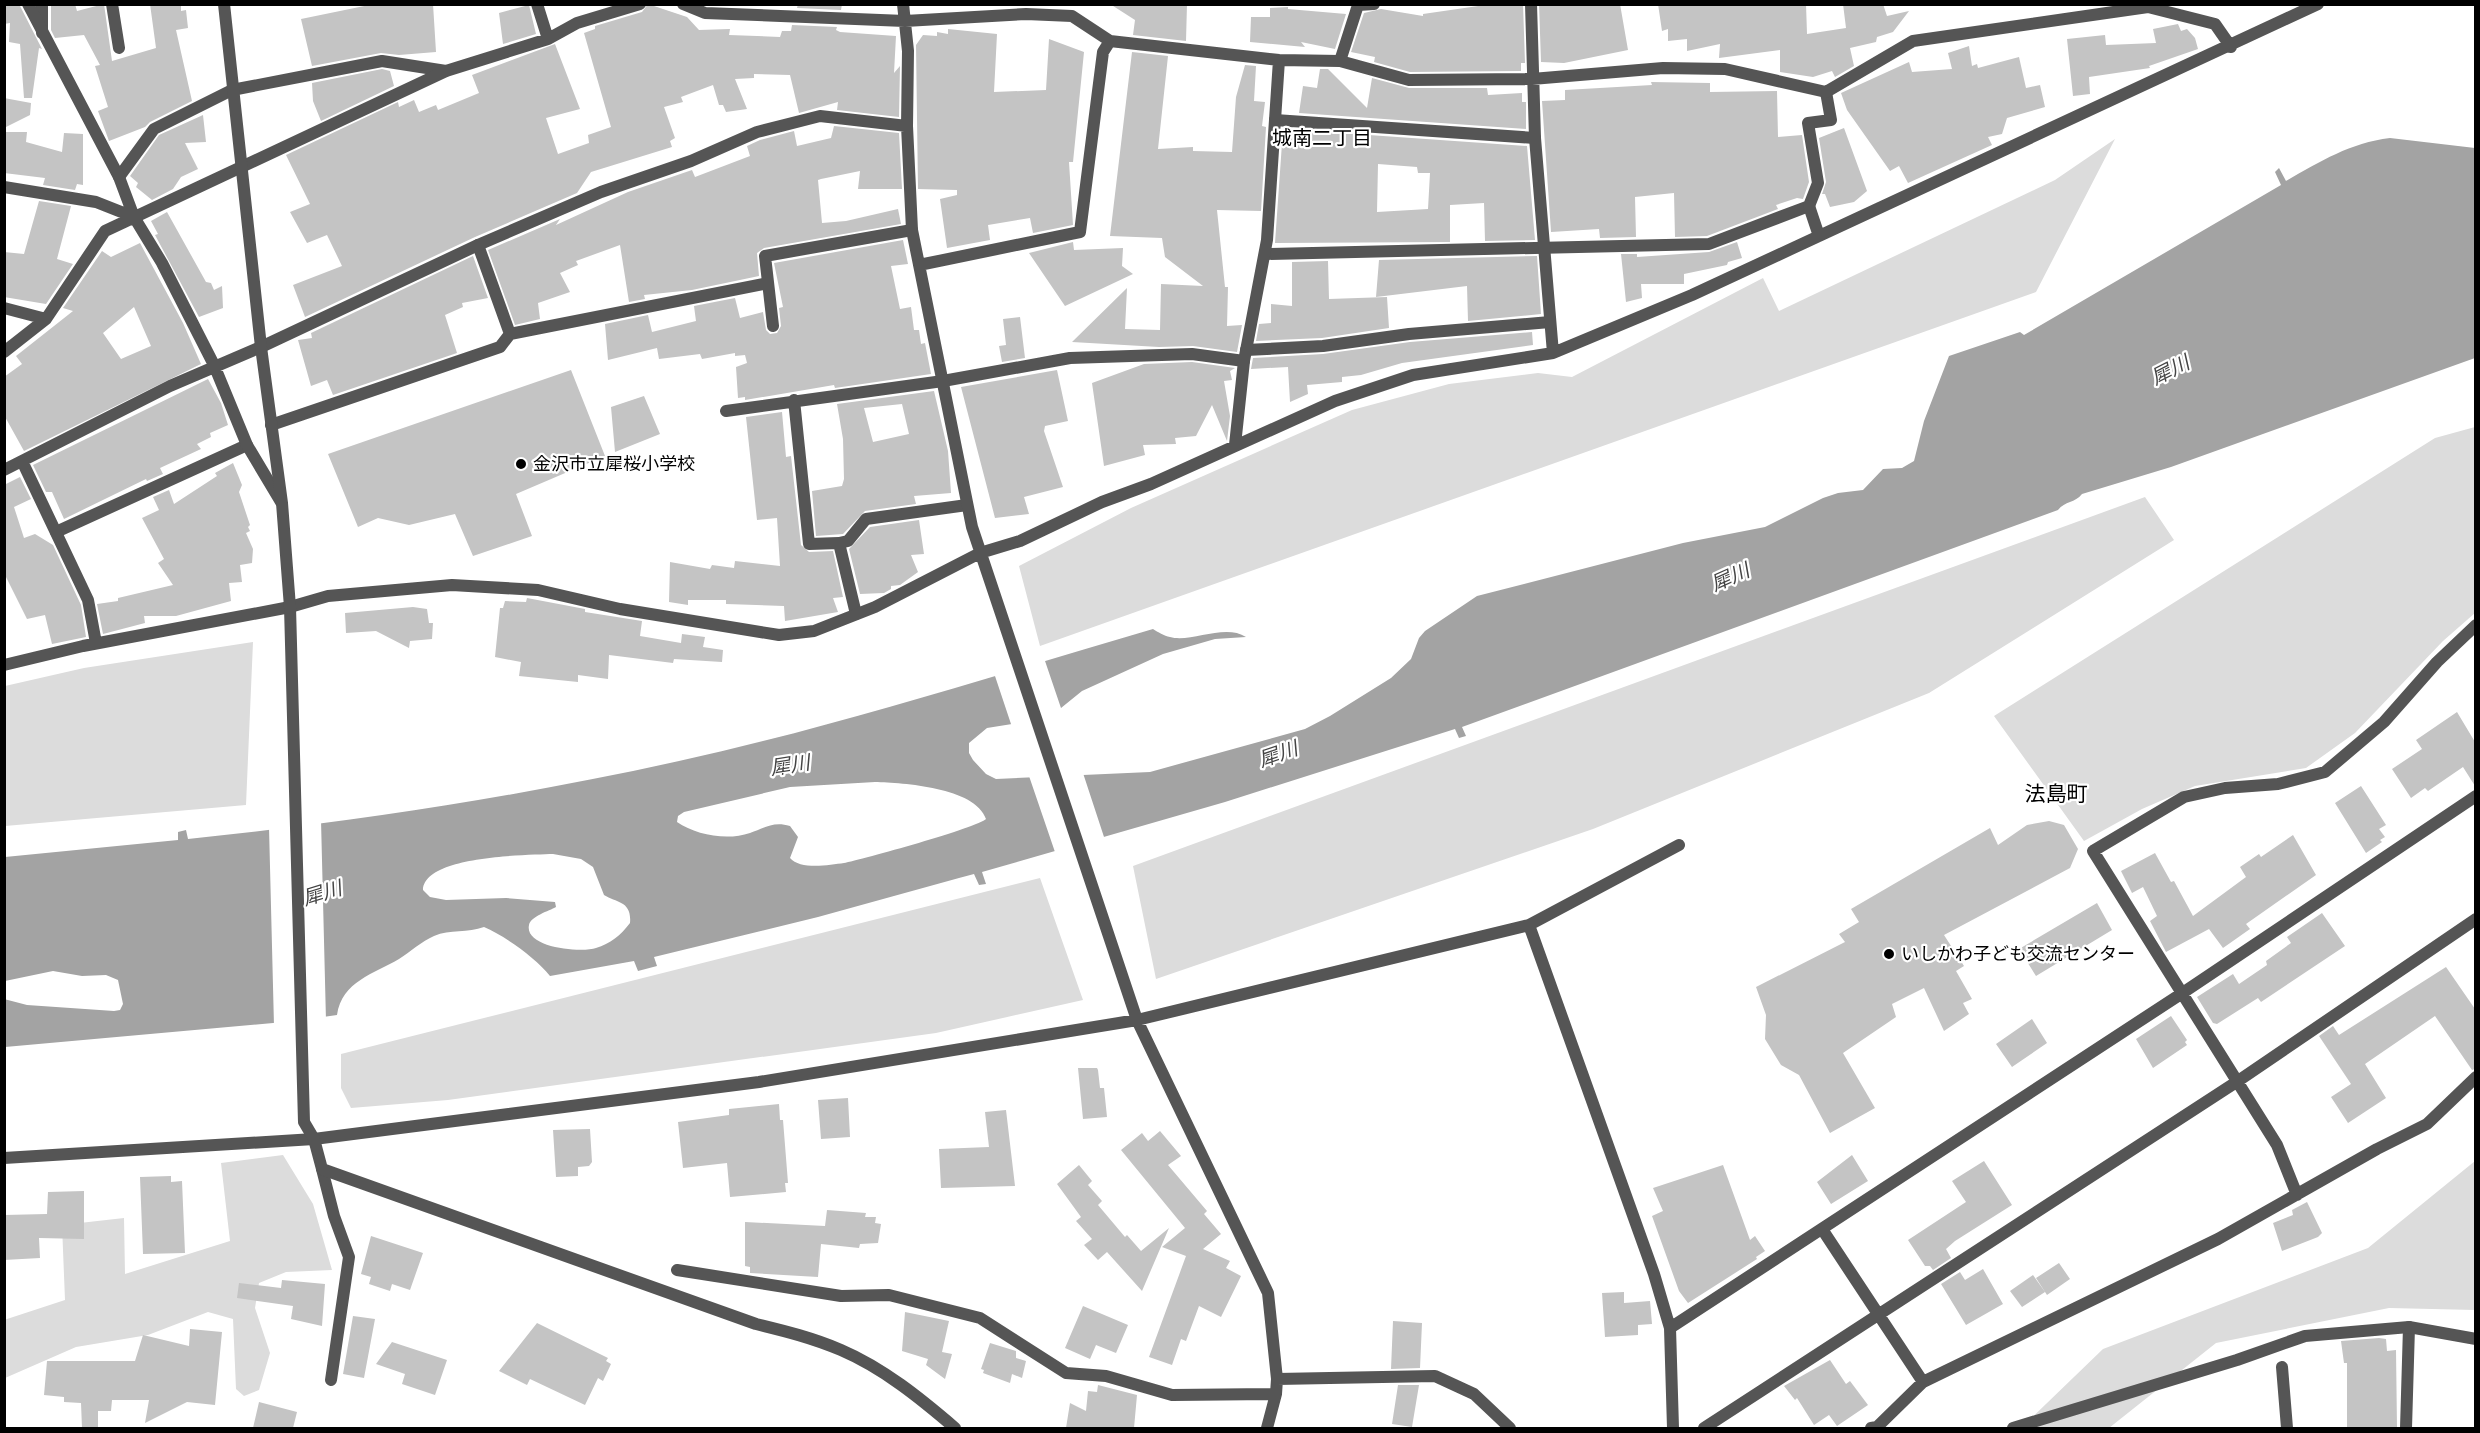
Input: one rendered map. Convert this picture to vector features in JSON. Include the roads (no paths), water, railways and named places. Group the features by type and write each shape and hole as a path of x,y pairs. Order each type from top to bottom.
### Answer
{"street":[{"path":"28,4 119,177 134,217 162,263 214,365 247,445 282,503"},
{"path":"42,4 42,34"},
{"path":"112,4 118,48"},
{"path":"224,4 261,347 282,503 290,607 289,639 304,1122 314,1139 334,1216 349,1257 331,1380"},
{"path":"537,4 548,39"},
{"path":"4,352 46,319 105,231 446,71 548,39 577,23 640,4"},
{"path":"683,4 705,13 905,21 1026,14 1072,16 1110,41 1279,60 1340,61 1408,80 1532,79 1664,68 1725,69 1826,92 1913,41 2148,7 2215,24 2231,47"},
{"path":"903,4 908,51 907,126 912,230 967,505 981,558 1136,1016 1268,1293 1277,1379 1276,1394 1267,1428"},
{"path":"1352,4 1374,4"},
{"path":"1531,4 1535,138 1553,353"},
{"path":"4,665 96,643 290,607 328,596 452,585 538,590 620,609 779,635 814,631 1324,406 1413,375 1553,353 1692,295 2144,84 2231,47 2318,4"},
{"path":"1340,61 1358,5"},
{"path":"919,265 1080,232 1103,52 1110,41"},
{"path":"1235,445 1245,356 1265,254 1279,60"},
{"path":"119,177 154,129 232,90 382,61 446,71"},
{"path":"1819,236 1809,206 1818,183 1808,123 1831,120 1826,92"},
{"path":"4,470 214,365 261,347 478,244 601,192 691,161 757,132 820,116 907,126"},
{"path":"1275,120 1535,138"},
{"path":"4,187 96,202 134,217"},
{"path":"1265,254 1709,244 1809,206"},
{"path":"773,326 765,256 912,230"},
{"path":"478,244 510,334"},
{"path":"271,424 500,347 510,334 768,283"},
{"path":"4,308 46,319"},
{"path":"726,411 943,381 1070,358 1192,354 1245,356 1409,334 1550,322"},
{"path":"794,400 809,544 839,543 848,540 866,519 967,505"},
{"path":"56,532 247,445"},
{"path":"22,461 87,600 96,643"},
{"path":"839,543 856,614"},
{"path":"2297,1195 2277,1145 2093,851 2184,797 2225,788 2278,784 2325,772 2384,722 2437,662 2475,625"},
{"path":"1670,1328 2181,994 2475,796"},
{"path":"4,1158 314,1139 759,1082 1136,1016 1529,925 1679,845"},
{"path":"1704,1428 2238,1081 2475,919"},
{"path":"1529,925 1654,1274 1670,1328 1673,1428"},
{"path":"1871,1428 1877,1427 1923,1382 2218,1239 2377,1149 2427,1124 2475,1077"},
{"path":"322,1169 756,1324 812,1338 842,1350 886,1374 955,1428"},
{"path":"1822,1229 1923,1382"},
{"path":"677,1270 841,1296 889,1295 980,1318 1066,1372 1106,1376 1172,1395 1276,1394"},
{"path":"2406,1428 2409,1327"},
{"path":"2013,1428 2237,1360 2305,1336 2409,1327 2475,1339"},
{"path":"2282,1367 2287,1428"},
{"path":"1277,1379 1435,1376 1474,1394 1509,1428"}],"water":[{"name":"犀川","path":"2390,138 2475,148 2475,358 2171,467 2082,494 2058,510 1462,727 1466,736 1459,738 1455,729 1225,802 982,872 986,884 979,885 974,874 818,917 654,957 657,966 638,971 634,961 550,976 520,948 484,927 446,932 430,938 352,986 340,1003 337,1015 295,1021 5,1047 4,999 27,1005 114,1011 120,1010 123,1004 118,980 106,975 82,976 53,971 5,981 5,857 178,840 178,832 186,830 188,839 311,825 496,797 618,774 798,732 1153,629 1166,636 1178,638 1218,632 1238,633 1246,637 1215,639 1163,654 1082,691 1061,708 1012,724 987,728 969,743 969,753 973,760 986,774 996,779 1150,772 1305,729 1391,678 1411,659 1419,638 1425,631 1477,596 1683,543 1765,527 1823,498 1838,493 1863,490 1883,469 1902,468 1914,461 1924,421 1949,356 2020,332 2024,335 2281,185 2275,172 2279,168 2286,181 2336,154 2375,140","holes":["875,782 920,786 953,793 979,808 986,819 942,836 872,856 844,863 815,866 801,864 790,858 798,837 790,826 774,825 741,835 722,836 702,833 677,822 678,816 684,812 790,787","553,854 581,859 593,867 604,895 623,904 629,910 630,923 615,939 589,949 555,947 535,939 530,933 529,925 537,916 556,907 555,902 506,898 446,900 430,897 423,890 428,878 458,863 479,859"]}],"place":[{"name":"金沢市立犀桜小学校","path":"521,464"},
{"name":"いしかわ子ども交流センター","path":"1889,954"}],"district":[{"name":"城南二丁目","path":"1322,138"},
{"name":"法島町","path":"2056,794"}]}
